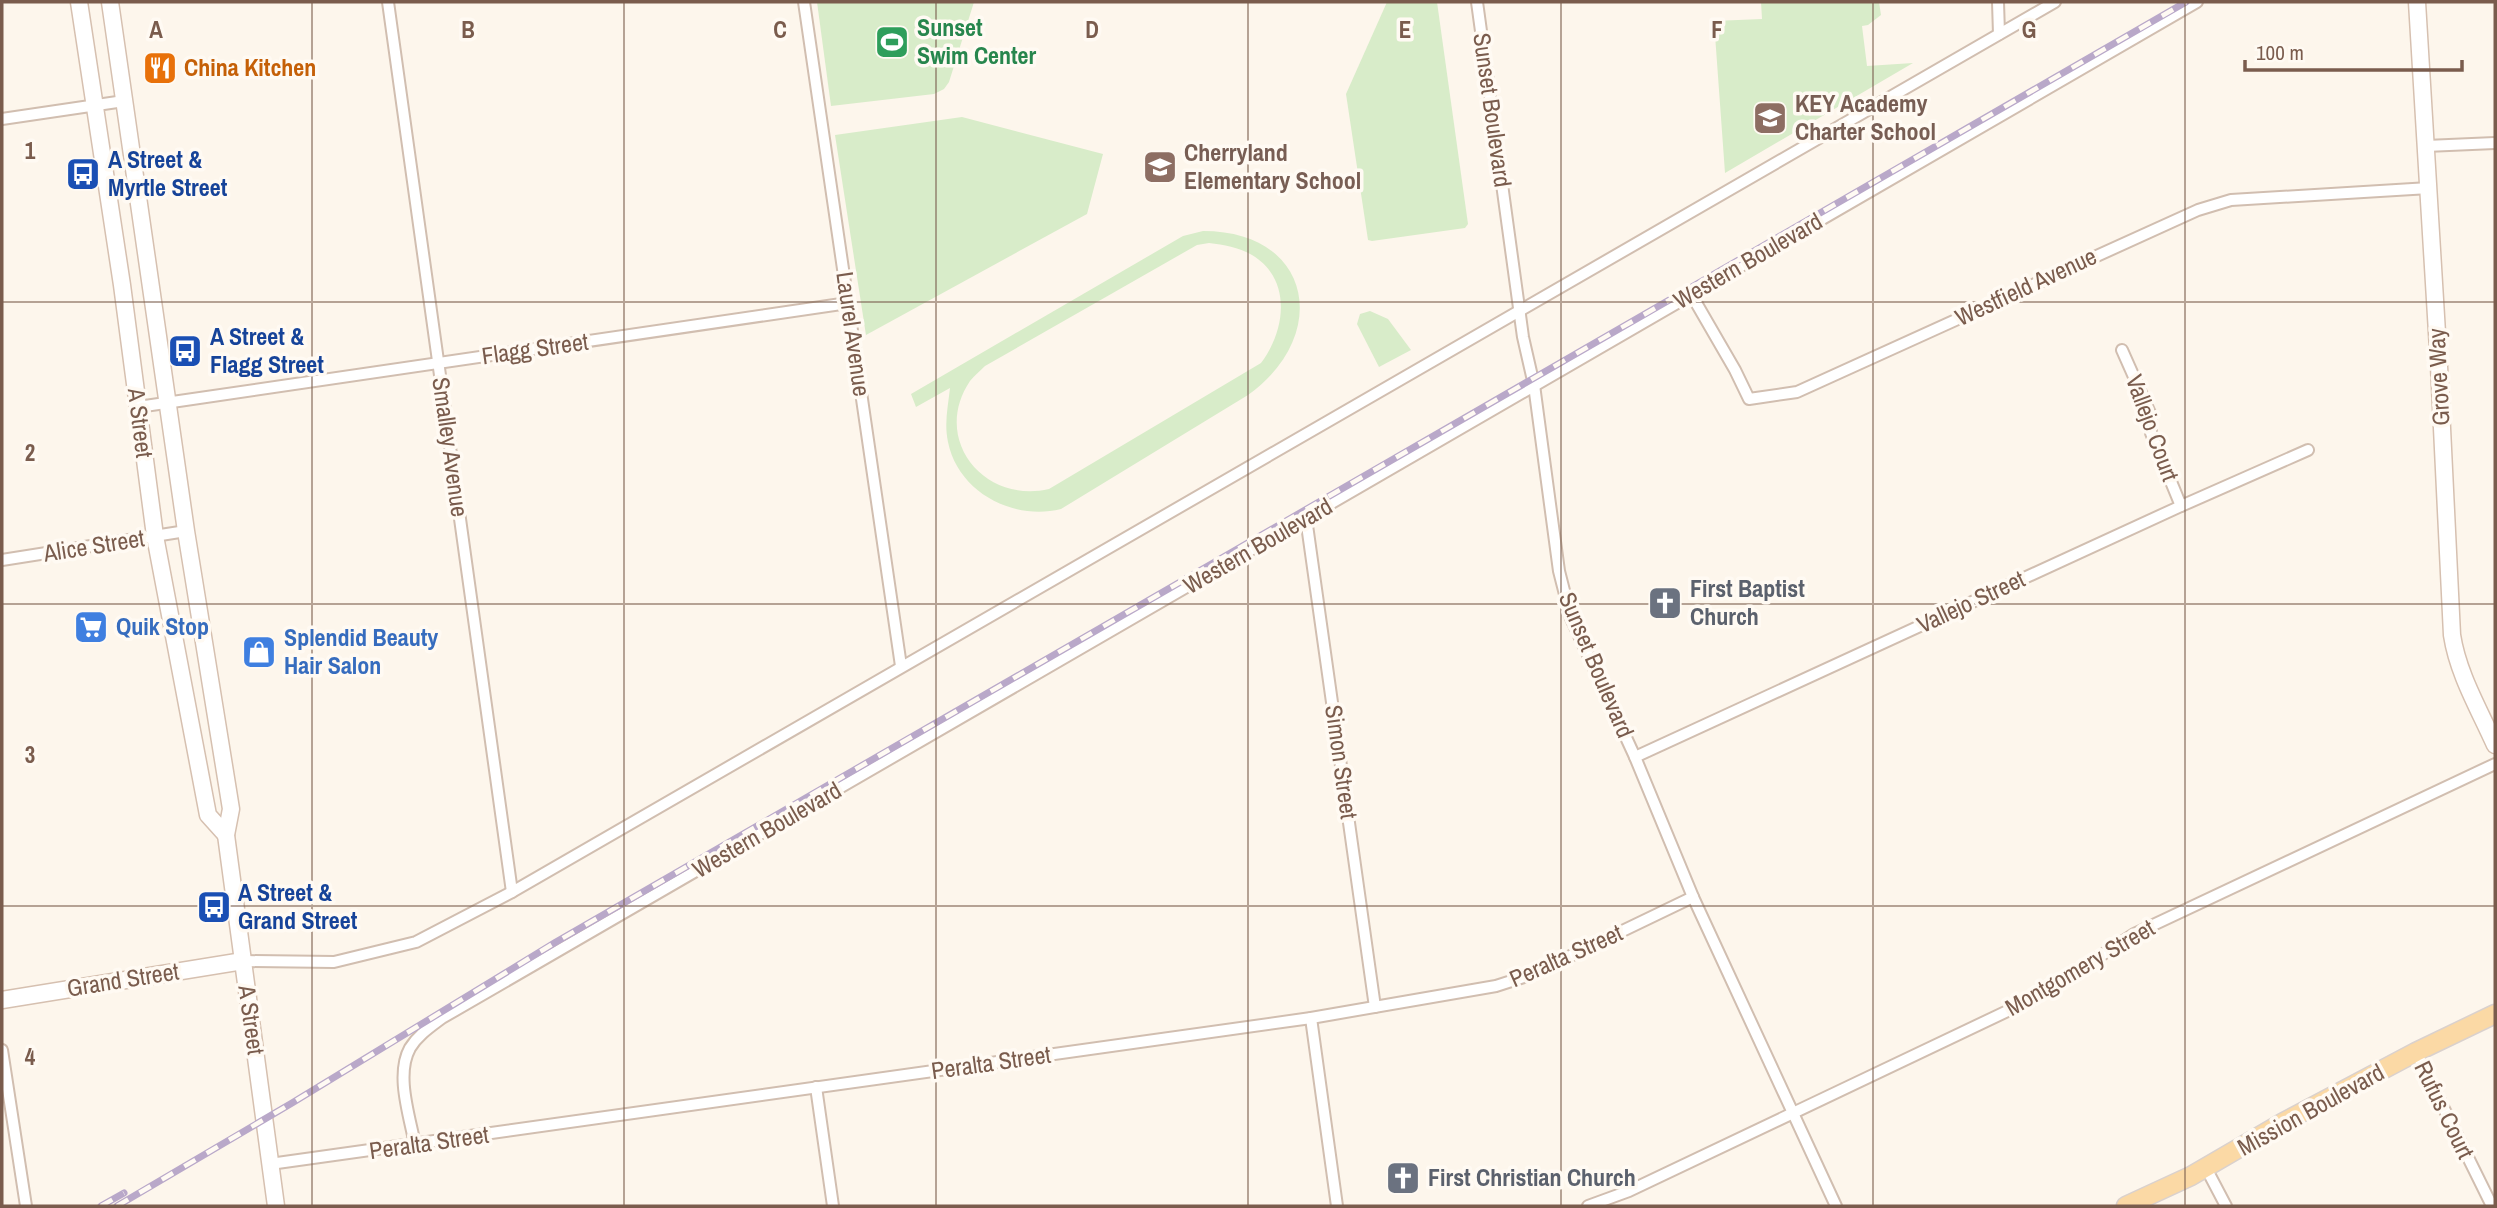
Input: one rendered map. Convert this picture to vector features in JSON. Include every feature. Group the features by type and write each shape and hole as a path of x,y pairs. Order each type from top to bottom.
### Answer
{"main road":[{"name":"A Street","path":"79,2 122,285 155,536 208,816 226,835"},
{"name":"A Street","path":"110,2 186,531 231,810 226,835 276,1206"},
{"name":"Grove Way","path":"2417,2 2452,635 2455,655 2495,745"},
{"name":"Grand Street","path":"2,1000 243,961"},
{"name":"Mission Boulevard","path":"2126,1206 2206,1168 2282,1123 2416,1052 2495,1014"}],"street":[{"name":"Smalley Avenue","path":"388,2 513,892"},
{"name":"Laurel Avenue","path":"804,2 901,666"},
{"name":"Sunset Boulevard","path":"1477,2 1559,571 1571,618 1693,897 1836,1206"},
{"path":"1998,2 1999,34"},
{"path":"243,961 334,962 416,942 513,892 2054,2"},
{"name":"Western Boulevard","path":"415,1145 404,1067 410,1049 424,1032 442,1018 2197,2"},
{"path":"2,119 124,101"},
{"path":"2426,146 2495,143"},
{"name":"Westfield Avenue","path":"1691,294 1749,399 1797,392 2198,210 2231,200 2429,188"},
{"name":"Flagg Street","path":"138,407 848,303"},
{"name":"Vallejo Court","path":"2122,350 2150,413 2151,433 2181,506"},
{"name":"Vallejo Street","path":"1634,757 2308,450"},
{"name":"Simon Street","path":"1306,518 1376,1007"},
{"name":"Alice Street","path":"2,560 186,531"},
{"name":"Montgomery Street","path":"1588,1206 1629,1191 2039,996 2134,934 2495,764"},
{"name":"Peralta Street","path":"270,1164 1376,1007 1514,981 1693,897"},
{"path":"1311,1018 1337,1206"},
{"path":"2,1050 26,1206"},
{"name":"Rufus Court","path":"2416,1052 2491,1206"},
{"path":"816,1087 833,1206"},
{"path":"2206,1168 2226,1206"}],"green space":[{"name":"Sunset Swim Center","path":"817,2 974,2 949,82 944,89 934,94 831,106"},
{"path":"1387,2 1437,2 1468,224 1465,228 1372,241 1368,240 1346,94"},
{"name":"KEY Academy Charter School","path":"1761,2 1879,2 1881,15 1868,25 1862,26 1867,66 1913,63 1725,173 1714,21 1762,19"},
{"path":"962,117 1103,154 1087,214 866,335 835,135"},
{"path":"1203,231 1240,236 1268,248 1287,267 1298,291 1299,317 1291,344 1274,371 1248,395 1061,509 1024,511 990,499 975,488 954,460 948,442 946,422 950,388 916,407 911,394 1183,236","holes":["1209,243 1236,248 1252,255 1265,265 1274,277 1279,291 1280,321 1276,336 1261,363 1049,489 1025,491 1004,487 985,477 971,462 961,445 957,424 960,403 970,381 985,366 1197,245"]},
{"path":"1370,311 1388,319 1411,350 1379,367 1357,324 1360,314"}],"railway":[{"path":"117,1206 556,942 2186,2"},
{"path":"101,1206 124,1193"}],"place":[{"name":"Sunset Swim Center","path":"892,42"},
{"name":"China Kitchen","path":"160,68"},
{"name":"KEY Academy Charter School","path":"1770,118"},
{"name":"Cherryland Elementary School","path":"1160,167"},
{"name":"A Street & Myrtle Street","path":"83,174"},
{"name":"A Street & Flagg Street","path":"185,351"},
{"name":"First Baptist Church","path":"1665,603"},
{"name":"Quik Stop","path":"91,627"},
{"name":"Splendid Beauty Hair Salon","path":"259,652"},
{"name":"A Street & Grand Street","path":"214,907"},
{"name":"First Christian Church","path":"1403,1178"}]}
